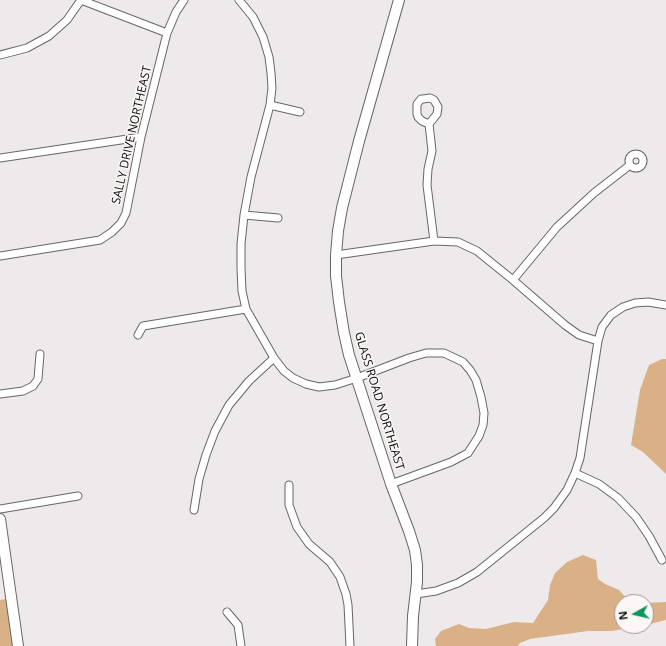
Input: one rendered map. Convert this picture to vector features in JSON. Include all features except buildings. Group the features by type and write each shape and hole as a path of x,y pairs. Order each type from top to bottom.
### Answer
{"street":[{"path":"0,55 27,48 49,36 67,20 81,0 167,33"},
{"name":"SALLY DRIVE NORTHEAST","path":"0,256 100,240 112,232 121,223 126,213 141,137 167,33 176,12 184,0"},
{"path":"239,0 263,37 269,57 272,88 270,105 251,177 244,215 240,268 242,291 246,309 274,358 284,371 293,378 306,384 319,387 335,385 426,353 444,353 463,362 476,380 484,413 483,425 479,436 468,453 451,462 391,484"},
{"name":"GLASS ROAD NORTHEAST","path":"399,0 359,141 342,208 336,255 337,289 349,355 391,484 415,550 416,594 413,616 412,646"},
{"path":"270,105 300,112"},
{"path":"429,124 432,151 428,169 427,185 434,241"},
{"path":"0,158 141,137"},
{"path":"513,280 557,227 594,192 630,164"},
{"path":"244,215 278,218"},
{"path":"336,255 434,241 458,242 477,251 579,335 598,341"},
{"path":"416,594 436,591 458,583 477,572 544,518 554,508 575,473 580,458 598,341 602,327 611,315 623,307 635,303 648,302 666,306"},
{"path":"138,335 143,326 246,309"},
{"path":"0,394 23,391 32,386 38,379 40,354"},
{"path":"194,510 199,479 215,430 229,405 249,381 274,358"},
{"path":"575,473 599,484 618,498 636,517 650,536 662,560"},
{"path":"289,485 289,505 297,527 309,544 330,562 340,577 348,605 350,646"},
{"path":"0,509 78,496"},
{"path":"0,519 3,558 18,646"},
{"path":"227,612 238,625 241,646"}],"shaded area":[{"path":"662,359 666,359 666,474 643,452 631,445 640,390 649,365"},
{"path":"583,555 596,560 598,579 619,590 623,594 614,594 614,631 588,631 530,639 520,643 518,646 436,646 435,639 441,631 459,624 469,628 486,629 514,622 533,623 548,600 550,585 555,573 567,562"},
{"path":"12,598 18,646 0,646 0,600"},
{"path":"666,602 666,620 654,623 654,603"}]}
